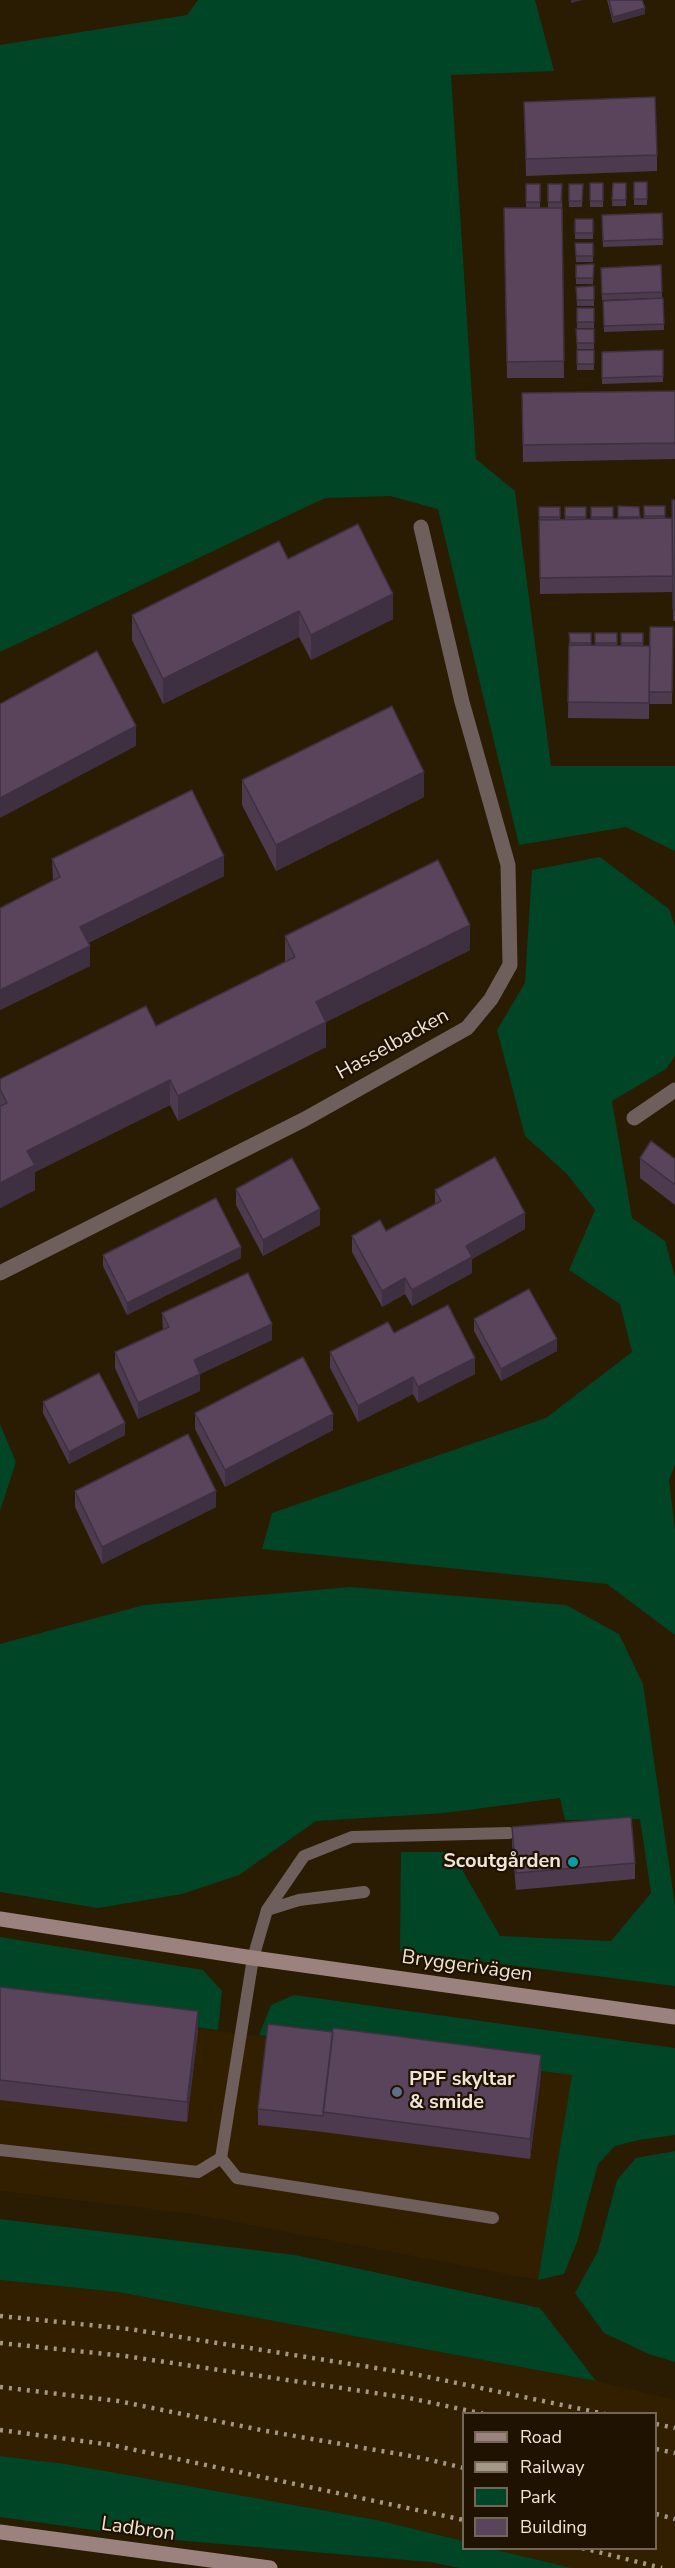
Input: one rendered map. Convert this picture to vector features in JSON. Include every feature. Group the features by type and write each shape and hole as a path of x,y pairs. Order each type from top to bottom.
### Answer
{"street":[{"name":"Hasselbacken","path":"0,1273 335,1102 467,1028 491,999 510,965 508,865 462,702 421,527"},
{"path":"634,1118 675,1090"},
{"name":"Bryggerivägen","path":"0,1920 675,2017"},
{"name":"Ladbron","path":"0,2532 270,2568"}],"lane":[{"path":"493,2218 237,2178 221,2158 253,1958 267,1910 304,1856 352,1837 509,1833"},
{"path":"267,1910 299,1900 364,1892"},
{"path":"0,2150 198,2172 221,2158"}],"shaded area":[{"path":"0,2004 572,2075 538,2280 193,2214 0,2191"},
{"path":"0,2280 118,2292 596,2381 675,2400 675,2568 572,2568 496,2550 657,2550 657,2412 462,2412 462,2541 377,2520 66,2464 0,2456"}],"green space":[{"path":"198,0 535,0 554,71 451,75 476,459 515,491 551,766 675,766 675,851 626,827 519,845 438,509 390,496 325,498 0,652 0,45 187,15"},
{"path":"600,857 669,909 675,926 675,1056 666,1069 612,1101 632,1218 665,1241 675,1277 675,1465 669,1480 675,1530 675,1635 607,1584 262,1549 272,1513 546,1418 632,1352 620,1304 569,1270 595,1210 567,1174 525,1136 497,1030 525,983 532,870"},
{"path":"0,1424 16,1462 0,1511"},
{"path":"351,1587 566,1605 619,1634 643,1684 675,1906 675,1986 400,1951 401,1852 452,1852 500,1936 611,1941 651,1893 640,1819 565,1820 560,1798 444,1813 316,1821 239,1875 182,1894 98,1908 0,1892 0,1644 144,1605"},
{"path":"0,1937 203,1970 222,1991 218,2030 0,2004"},
{"path":"294,1995 675,2048 675,2135 615,2146 598,2164 577,2242 564,2274 538,2280 572,2075 259,2035 271,2005"},
{"path":"675,2151 675,2362 649,2354 604,2333 575,2293 598,2251 617,2180 636,2158"},
{"path":"0,2219 295,2255 540,2308 596,2381 118,2292 0,2280"},
{"path":"0,2456 66,2464 377,2520 462,2541 462,2550 496,2550 572,2568 460,2568 430,2562 151,2538 0,2517"}],"building":[{"path":"609,0 642,0 645,8 613,17"},
{"path":"655,97 657,155 526,159 524,102"},
{"path":"634,182 647,182 647,199 634,199"},
{"path":"590,183 603,183 603,201 590,201"},
{"path":"613,183 626,183 626,200 612,200"},
{"path":"526,184 540,184 540,202 526,202"},
{"path":"548,184 562,184 561,202 548,202"},
{"path":"569,184 583,184 582,201 569,201"},
{"path":"504,208 562,208 564,361 507,362"},
{"path":"662,213 663,239 603,241 602,215"},
{"path":"575,219 593,219 593,233 575,233"},
{"path":"575,243 593,243 593,256 576,256"},
{"path":"594,264 593,278 576,278 576,265"},
{"path":"661,265 662,292 602,294 601,268"},
{"path":"594,286 594,300 577,300 576,287"},
{"path":"663,298 664,324 604,326 603,301"},
{"path":"577,308 594,308 594,322 577,322"},
{"path":"576,329 594,329 594,343 577,343"},
{"path":"577,350 594,350 594,364 577,364"},
{"path":"663,350 663,376 602,378 602,352"},
{"path":"675,391 675,443 523,445 522,393"},
{"path":"672,500 675,500 675,609 673,609"},
{"path":"618,506 639,507 640,517 618,517"},
{"path":"644,506 665,506 665,516 644,516"},
{"path":"539,507 560,507 560,517 539,517"},
{"path":"565,507 586,507 586,517 565,517"},
{"path":"591,507 613,507 613,517 591,517"},
{"path":"672,518 673,576 540,578 539,520"},
{"path":"358,524 393,594 311,635 299,611 163,679 132,615 279,541 288,559"},
{"path":"650,627 673,627 672,692 649,692"},
{"path":"569,633 591,633 591,643 570,643"},
{"path":"595,633 617,633 617,643 595,643"},
{"path":"621,633 643,633 643,643 621,643"},
{"path":"569,645 650,646 649,703 568,702"},
{"path":"97,651 136,726 0,798 0,704"},
{"path":"392,706 424,772 276,845 242,780"},
{"path":"192,790 224,856 80,927 90,946 0,990 0,908 60,877 52,859"},
{"path":"438,860 470,925 316,1002 326,1022 178,1096 170,1080 27,1151 35,1165 0,1183 0,1106 7,1103 0,1089 0,1079 146,1006 156,1026 295,957 285,936"},
{"path":"651,1141 675,1159 675,1185 640,1158"},
{"path":"495,1157 525,1213 466,1246 472,1257 412,1290 405,1278 382,1291 352,1236 380,1220 386,1231 441,1201 435,1190"},
{"path":"292,1158 320,1209 263,1240 236,1189"},
{"path":"216,1198 241,1247 127,1303 103,1255"},
{"path":"248,1273 272,1324 194,1360 200,1374 138,1403 115,1352 169,1327 162,1313"},
{"path":"529,1289 557,1339 501,1369 474,1319"},
{"path":"448,1305 475,1358 418,1387 413,1377 358,1406 330,1352 388,1322 394,1333"},
{"path":"303,1357 333,1414 225,1470 195,1413"},
{"path":"99,1373 125,1423 69,1452 43,1402"},
{"path":"188,1434 216,1491 102,1547 75,1491"},
{"name":"Scoutgården","path":"631,1817 635,1863 516,1873 512,1827"},
{"path":"0,1987 198,2011 187,2102 0,2080"},
{"path":"268,2024 333,2032 323,2116 258,2109"},
{"path":"333,2028 541,2055 530,2139 323,2112"}],"railway":[{"path":"0,2316 129,2329 414,2374 595,2412"},
{"path":"0,2343 125,2356 409,2398 475,2412"},
{"path":"0,2387 118,2401 462,2468"},
{"path":"657,2424 675,2428"},
{"path":"0,2430 112,2445 462,2520"},
{"path":"657,2449 675,2453"},
{"path":"657,2514 675,2519"},
{"path":"590,2550 662,2568"}],"place":[{"name":"Scoutgården","path":"573,1862"},
{"name":"PPF skyltar & smide","path":"397,2092"}]}
